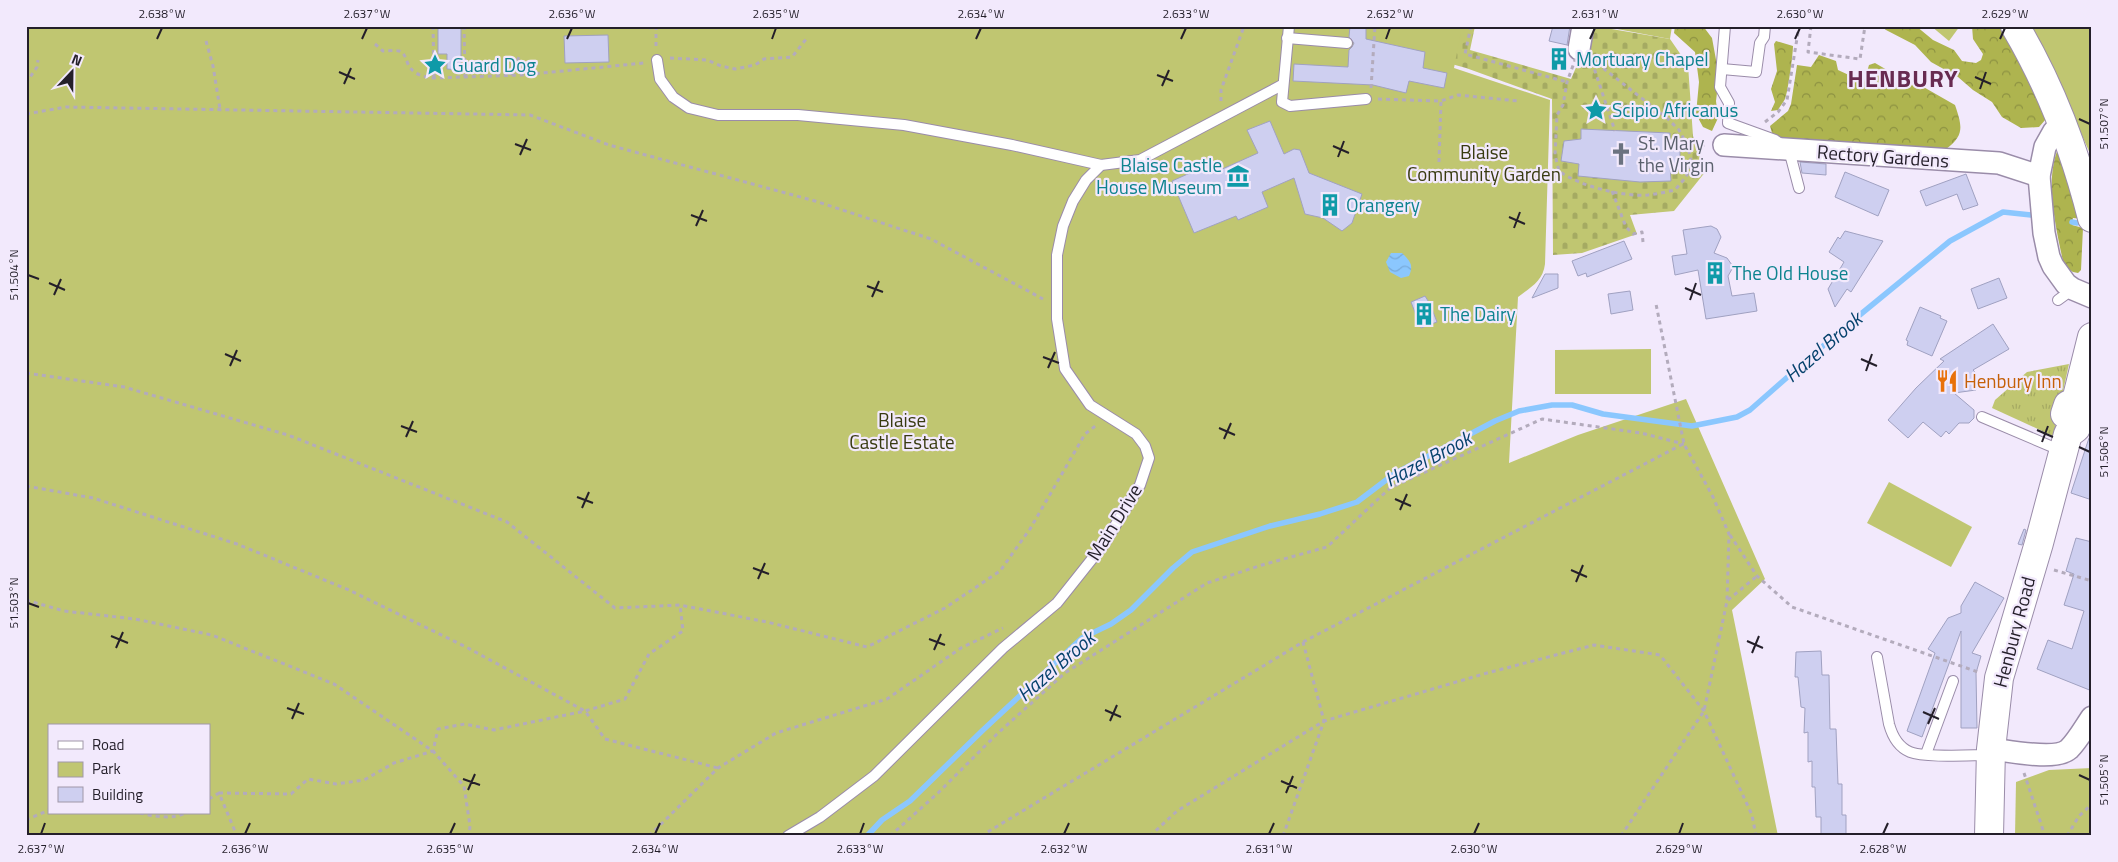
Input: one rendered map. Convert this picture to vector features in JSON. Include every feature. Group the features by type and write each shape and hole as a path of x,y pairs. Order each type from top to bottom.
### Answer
{"main road":[{"path":"2015,26 2043,77 2080,172 2092,218"},
{"name":"Henbury Road","path":"1989,836 2000,752 1999,678 2033,564 2065,443 2062,424 2068,406 2076,401 2092,337"}],"street":[{"path":"1583,26 1588,59"},
{"path":"2063,127 2054,131 2045,147 2039,176 2043,225 2052,266 2074,295"},
{"name":"Rectory Gardens","path":"1724,145 1999,163 2039,176"},
{"path":"2000,752 2061,754 2068,749 2092,717"}],"lane":[{"path":"1289,26 1282,85 1282,102 1290,106 1368,99"},
{"path":"1725,26 1720,87 1729,103 1728,123 1775,140 1789,150 1799,188"},
{"path":"1722,69 1756,72 1760,43 1764,37 1765,26"},
{"path":"1288,38 1347,43"},
{"path":"660,60 660,78 673,96 688,108 718,115 798,115 904,125 1012,145 1101,165 1140,160 1282,85"},
{"name":"Main Drive","path":"788,836 820,817 874,776 1003,648 1057,603 1104,544 1140,485 1149,458 1145,446 1136,434 1090,405 1065,369 1057,318 1057,255 1063,226 1073,201 1086,180 1101,165"},
{"path":"1982,418 2065,443"},
{"path":"1877,657 1892,734 1898,744 1910,752 1926,754 2000,752"},
{"path":"1926,754 1953,681"}],"path":[{"path":"433,26 434,78"},
{"path":"464,26 465,77"},
{"path":"1375,26 1368,99 1441,102 1458,96 1518,101"},
{"path":"1471,26 1465,54 1567,82"},
{"path":"1753,132 1778,112 1787,100 1799,26"},
{"path":"1811,26 1808,52 1860,59 1865,26"},
{"path":"649,28 656,27"},
{"path":"1222,101 1220,97 1221,90 1243,29"},
{"path":"375,44 383,51 400,51 404,54 412,72 420,77 434,78 509,76 598,69 687,58 708,60 721,66 735,69 755,64 764,59 792,57 807,38"},
{"path":"206,42 213,66 220,109"},
{"path":"509,76 519,57"},
{"path":"1588,59 1667,118 1678,130 1688,148 1692,164 1686,177 1675,190 1647,195 1612,191 1577,182 1559,171 1555,139 1557,115 1563,105 1567,82 1588,59"},
{"path":"1588,59 1615,131"},
{"path":"26,83 37,67 38,60"},
{"path":"1439,162 1441,102"},
{"path":"26,114 66,107 530,114 609,145 815,201 931,240 1057,306"},
{"path":"1612,191 1626,228 1633,234 1642,232 1644,242"},
{"path":"1656,304 1684,444 1730,534 1757,576 1792,607 1999,678"},
{"path":"26,374 124,387 288,435 507,522 615,608 680,605 766,622 867,647 945,608 1000,571 1030,529 1085,434 1108,416"},
{"path":"890,836 938,793 996,734 1065,673 1207,583 1327,547 1390,488 1542,419 1641,433 1684,444"},
{"path":"981,836 1303,642 1684,444"},
{"path":"26,486 93,498 237,544 349,590 466,647 585,710 605,739 718,768"},
{"path":"1620,836 1704,711 1727,601 1730,534"},
{"path":"2033,564 2092,581"},
{"path":"1727,601 1757,576"},
{"path":"26,600 64,611 135,619 212,635 334,684 434,751 464,786 470,826 469,836"},
{"path":"434,751 438,729 465,724 494,730 625,699 648,654 683,631 680,605"},
{"path":"649,836 718,768 776,733 887,699 961,648 1022,619 1028,627"},
{"path":"1282,836 1324,721 1303,642"},
{"path":"1150,836 1177,811 1324,721 1487,673 1594,645 1660,655 1704,711 1752,815 1756,836"},
{"path":"210,798 218,793 291,794 308,779 336,784 364,780 394,763 434,751"},
{"path":"2000,752 2045,836"},
{"path":"218,793 237,836"},
{"path":"2067,836 2079,816 2092,804"},
{"path":"26,820 48,810"},
{"path":"145,814 155,816 181,816 184,814"}],"green space":[{"name":"Blaise Castle Estate","path":"26,26 1462,26 1454,68 1550,100 1545,264 1539,279 1532,287 1518,297 1509,463 1578,435 1686,399 1765,579 1732,610 1778,836 26,836"},
{"path":"1435,26 1475,26 1470,50 1571,79 1594,26 1670,39 1688,65 1693,136 1706,171 1674,211 1630,215 1637,234 1582,253 1553,255 1552,99 1466,68 1430,58"},
{"path":"1601,26 1672,26 1670,39"},
{"path":"1675,26 1703,26 1712,38 1719,76 1716,101 1718,118 1712,131 1703,127 1696,114 1699,82 1695,52 1674,33"},
{"path":"1881,26 1916,26 1933,40 1954,50 1962,61 1976,63 1981,60 1983,54 1973,39 1972,26 2001,26 2033,84 2046,119 2039,127 2021,128 2002,117 1992,102 1973,90 1958,77 1931,62 1915,45"},
{"path":"1931,26 1960,26 1949,41"},
{"path":"2025,26 2092,26 2092,158 2060,86"},
{"path":"1776,41 1793,46 1793,50 1785,99 1778,110 1771,111 1775,102 1771,89 1777,71 1774,44"},
{"path":"1819,55 1836,61 1838,70 1864,82 1869,65 1875,63 1894,74 1894,83 1920,85 1955,105 1960,124 1959,134 1946,149 1782,140 1772,133 1770,126 1788,111 1791,104 1797,65 1811,67"},
{"path":"2058,149 2083,219 2073,218 2072,225 2083,228 2081,270 2078,273 2064,266 2055,223 2052,176"},
{"path":"1651,349 1651,394 1555,394 1555,350"},
{"path":"2069,364 2053,436 1992,408 1995,400 2027,372"},
{"path":"1889,482 1972,527 1951,567 1867,523"},
{"path":"2092,768 2092,836 2015,836 2016,782 2049,770"}],"water":[{"path":"1391,253 1402,253 1407,258 1411,266 1409,276 1401,278 1390,272 1386,262"}],"building":[{"path":"438,26 461,26 461,70 447,69 447,54 438,54"},
{"path":"1350,26 1366,26 1366,39 1425,52 1423,68 1447,73 1444,88 1409,81 1406,93 1373,85 1293,81 1294,64 1348,67 1349,50 1354,43 1349,37"},
{"path":"1553,26 1570,26 1567,45 1549,41"},
{"path":"608,35 609,62 565,63 564,36"},
{"name":"Blaise Castle House Museum","path":"1270,121 1284,154 1294,149 1300,150 1309,173 1362,194 1352,223 1342,231 1323,218 1305,214 1294,178 1262,192 1268,207 1238,220 1236,216 1194,233 1172,181 1217,161 1220,170 1258,153 1247,130"},
{"name":"St. Mary the Virgin","path":"1581,129 1670,133 1670,147 1680,148 1680,166 1670,165 1671,181 1640,182 1578,176 1579,164 1561,161 1564,141 1581,139"},
{"path":"1800,162 1826,164 1826,175 1802,173"},
{"path":"1845,172 1889,190 1878,216 1835,197"},
{"path":"1966,174 1978,205 1963,210 1957,194 1926,206 1920,191"},
{"name":"The Old House","path":"1711,226 1717,229 1721,237 1714,253 1727,258 1732,265 1728,276 1732,296 1754,293 1757,311 1706,319 1698,270 1675,275 1672,256 1687,254 1683,230"},
{"path":"1845,231 1883,241 1851,292 1847,289 1835,307 1828,289 1844,262 1829,252 1838,237 1840,239"},
{"path":"1624,241 1632,259 1587,277 1586,273 1578,276 1572,261"},
{"path":"1545,274 1558,274 1558,288 1532,298"},
{"path":"1999,278 2007,298 1978,309 1971,289"},
{"path":"1630,291 1633,310 1611,314 1608,294"},
{"name":"The Dairy","path":"1425,296 1437,322 1421,328 1411,302"},
{"path":"1920,307 1941,316 1940,318 1947,321 1932,356 1907,345 1908,341 1906,340"},
{"name":"Henbury Inn","path":"1993,324 2009,349 1973,370 1976,373 1976,390 1954,393 1974,410 1974,418 1969,423 1959,423 1949,434 1946,431 1941,437 1923,422 1908,438 1888,420 1916,388 1944,361 1940,359"},
{"path":"2089,438 2092,439 2092,500 2071,493"},
{"path":"2024,529 2026,530 2022,545 2018,544"},
{"path":"2076,538 2092,542 2092,691 2037,669 2048,640 2072,649 2084,611 2064,605 2074,574 2066,571"},
{"path":"1975,582 2004,598 1972,653 1981,656 1976,673 1977,728 1961,728 1961,631 1922,737 1907,731 1935,653 1928,649 1948,618 1961,613 1961,606"},
{"path":"1821,651 1822,675 1829,675 1830,729 1836,729 1838,784 1842,784 1842,815 1846,815 1846,836 1821,836 1821,817 1816,817 1815,787 1812,787 1812,761 1808,762 1808,732 1804,733 1805,708 1801,707 1798,677 1795,677 1796,652"}],"waterway":[{"name":"Hazel Brook","path":"867,836 882,820 910,801 1082,638 1111,624 1131,610 1192,552 1270,526 1320,514 1357,502 1394,474 1495,421 1519,411 1552,405 1572,405 1603,414 1692,426 1737,417 1750,410 1839,332 1950,241 2003,212 2031,215"},
{"name":"Hazel Brook","path":"2072,222 2077,223"}],"place":[{"name":"Mortuary Chapel","path":"1559,59"},
{"name":"Guard Dog","path":"435,65"},
{"name":"Scipio Africanus","path":"1596,110"},
{"name":"St. Mary the Virgin","path":"1621,154"},
{"name":"Blaise Castle House Museum","path":"1238,176"},
{"name":"Orangery","path":"1330,205"},
{"name":"The Old House","path":"1715,273"},
{"name":"The Dairy","path":"1424,314"},
{"name":"Henbury Inn","path":"1947,381"}],"district":[{"name":"HENBURY","path":"1903,79"}],"park label":[{"name":"Blaise Community Garden","path":"1484,163"}]}
